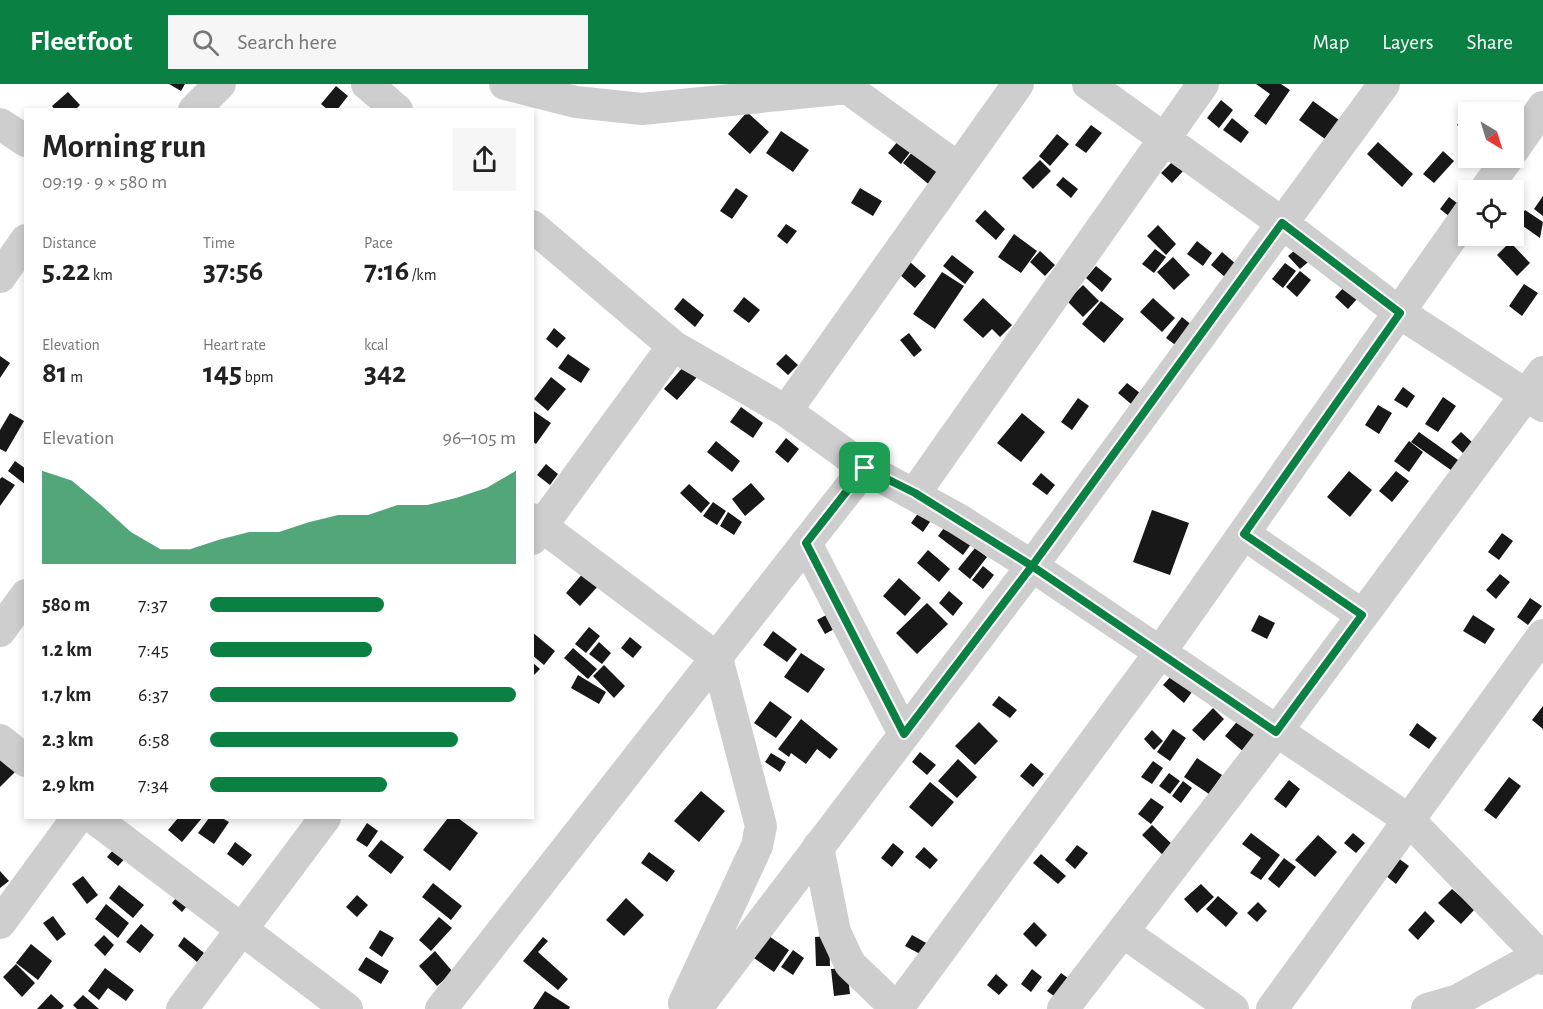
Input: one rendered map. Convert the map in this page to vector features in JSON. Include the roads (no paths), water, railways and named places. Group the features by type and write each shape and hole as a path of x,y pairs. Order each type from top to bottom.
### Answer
{"street":[{"path":"196,108 220,84"},
{"path":"505,84 576,102 642,109 845,86 958,168"},
{"path":"786,411 1018,84"},
{"path":"1063,1009 1276,732 1362,615 1538,391 1400,313 1282,223 1089,84"},
{"path":"915,493 1203,84"},
{"path":"696,1009 1032,566 1384,84"},
{"path":"369,92 394,108"},
{"path":"1524,135 1543,107"},
{"path":"0,124 24,140"},
{"path":"534,228 673,346 786,411 865,468 915,493 1032,566 1409,820 1542,956 1436,1008"},
{"path":"818,847 835,932 850,964 897,1009 1160,654 1458,229"},
{"path":"0,277 24,243"},
{"path":"673,346 536,528 717,658 761,826 757,846 681,1009"},
{"path":"441,1009 865,468"},
{"path":"1244,534 1362,615"},
{"path":"806,543 904,734"},
{"path":"0,631 24,598"},
{"path":"1272,1009 1543,635"},
{"path":"0,740 24,759"},
{"path":"0,923 76,819"},
{"path":"95,819 243,928 347,1009"},
{"path":"182,1009 324,819"},
{"path":"1122,932 1233,1009"}]}
